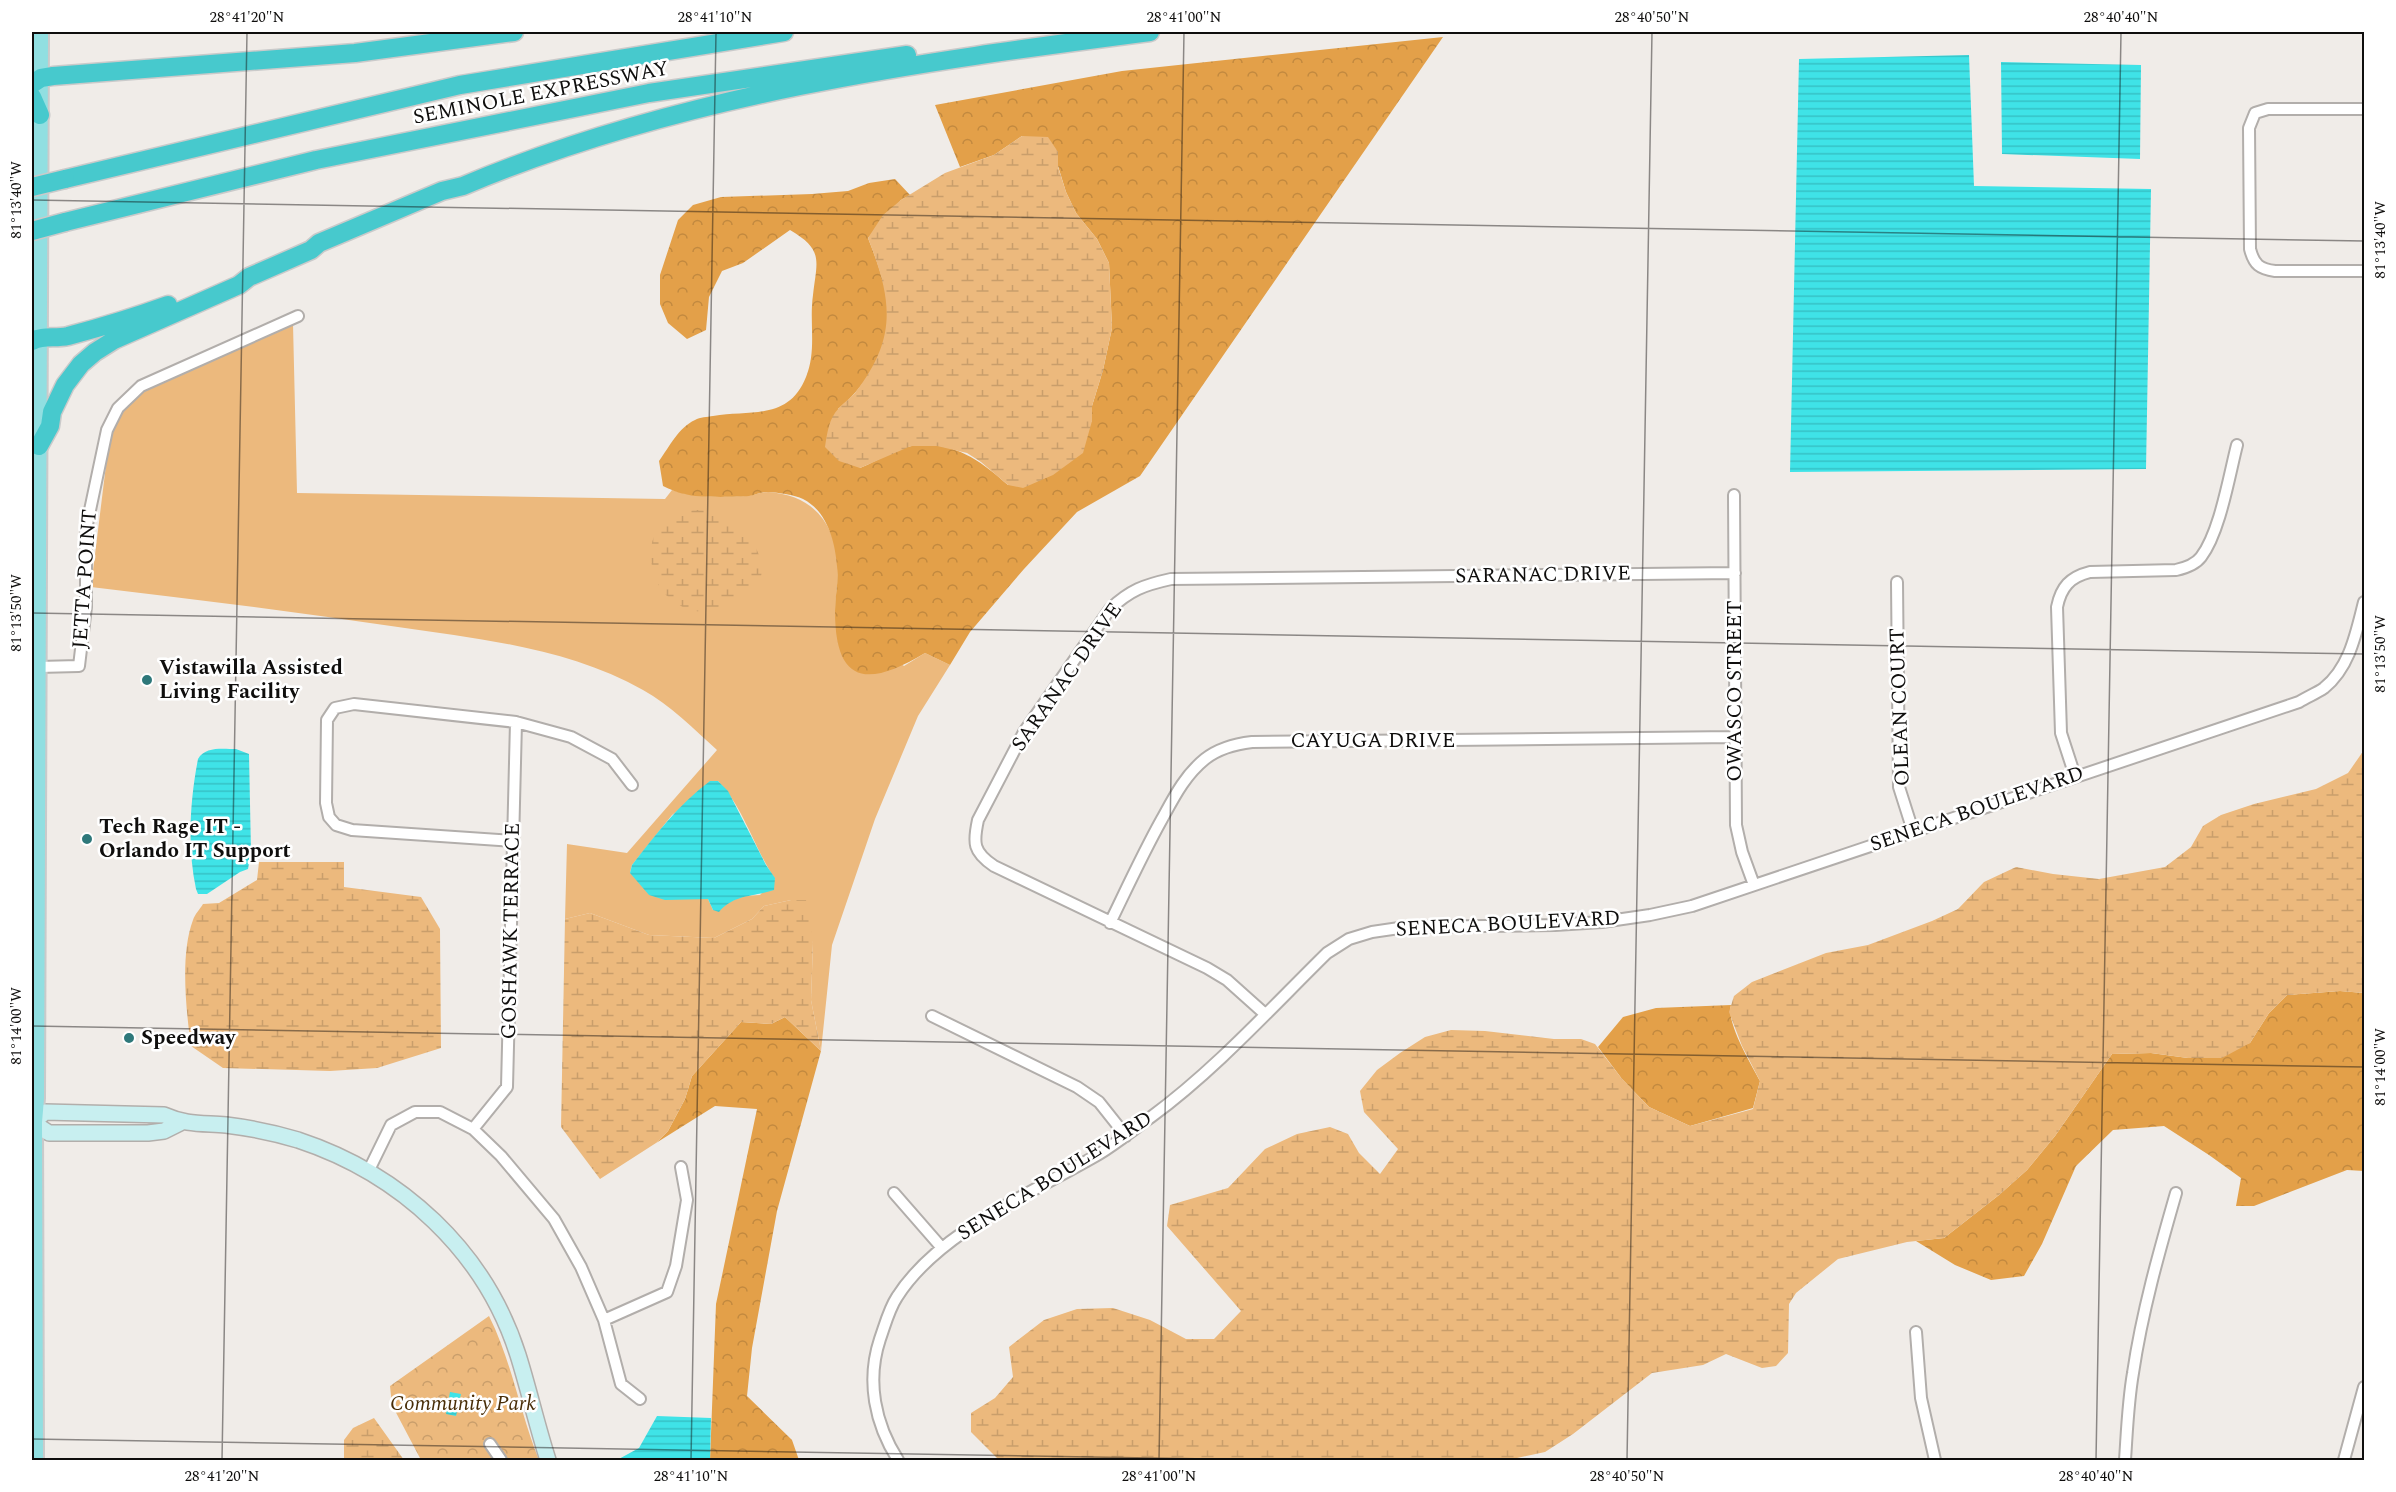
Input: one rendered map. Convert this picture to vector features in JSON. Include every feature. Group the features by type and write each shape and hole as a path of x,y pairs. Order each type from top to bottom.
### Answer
{"highway":[{"path":"36,81 53,76 355,53 513,32"},
{"name":"SEMINOLE EXPRESSWAY","path":"32,187 460,85 784,32"},
{"name":"SEMINOLE EXPRESSWAY","path":"32,231 316,160 649,93 1066,32"},
{"path":"39,447 50,426 52,412 65,385 81,364 114,340 239,285 249,277 311,250 326,248 445,198 463,186 597,137 737,99 937,62 1150,32"},
{"path":"32,97 40,115"},
{"path":"34,335 59,338 180,301 235,278 249,277"}],"main road":[{"path":"35,1461 33,1122 36,1098 38,742 35,664 39,447 34,335 40,115 36,81 40,32"},
{"path":"32,705 38,742"}],"street":[{"path":"2364,109 2268,109 2255,113 2249,129 2250,249 2253,261 2262,269 2364,271"},
{"name":"JETTA POINT","path":"35,664 79,666 86,607 86,529 107,430 118,408 141,386 298,316"},
{"path":"2074,776 2061,733 2059,714 2057,607 2060,594 2067,583 2079,575 2090,572 2176,570 2188,567 2200,558 2213,537 2237,445"},
{"name":"OWASCO STREET","path":"1734,495 1736,825 1742,852 1754,885"},
{"name":"SARANAC DRIVE","path":"1265,1014 1227,980 1207,968 994,866 983,858 976,847 975,836 978,820 1024,732 1110,609 1126,593 1171,579 1735,573"},
{"name":"OLEAN COURT","path":"1897,582 1899,787 1913,831"},
{"name":"SENECA BOULEVARD","path":"898,1461 886,1441 877,1413 872,1383 875,1356 897,1297 942,1248 967,1229 1101,1152 1170,1103 1327,953 1349,939 1372,932 1406,927 1602,922 1692,906 2299,702 2324,688 2343,666 2353,644 2364,603"},
{"path":"513,841 352,830 336,825 329,818 326,802 327,720 335,708 354,704 516,722 571,737 612,759 632,785"},
{"name":"GOSHAWK TERRACE","path":"473,1128 507,1087 516,722"},
{"name":"CAYUGA DRIVE","path":"1110,923 1145,850 1179,788 1207,757 1237,744 1276,741 1735,738"},
{"path":"932,1016 1077,1087 1099,1102 1126,1136"},
{"path":"368,1172 391,1125 415,1112 440,1112 473,1128 501,1156 554,1219 581,1267 604,1320 621,1384 640,1399"},
{"path":"33,1122 48,1132 164,1131 180,1122 226,1125 272,1133 326,1151 368,1172 441,1226 464,1251 480,1276 503,1318 518,1354 548,1461"},
{"path":"604,1320 667,1292 676,1266 687,1200 681,1167"},
{"path":"894,1193 942,1248"},
{"path":"2125,1461 2128,1408 2140,1332 2152,1278 2176,1193"},
{"path":"1916,1332 1921,1398 1935,1461"},
{"path":"2344,1461 2360,1421 2364,1387"},
{"path":"490,1444 501,1461"}],"green space":[{"path":"1443,37 1140,476 1077,512 970,632 950,665 925,653 888,671 872,674 859,673 849,666 841,654 837,636 835,611 837,571 832,537 818,511 803,499 767,492 749,496 698,496 679,493 663,486 659,461 689,423 701,418 779,407 799,391 806,377 811,357 816,257 808,244 790,230 743,263 722,271 709,297 706,330 687,339 668,323 660,304 660,275 678,220 693,205 721,197 848,191 869,183 895,179 910,195 901,200 868,238 885,290 888,312 886,335 877,359 864,382 838,409 860,468 906,447 940,446 953,449 976,460 1008,485 1092,421 1092,406 1112,328 1109,263 1097,239 1076,213 1066,192 1058,166 1058,152 1022,136 994,155 960,167 935,105 1122,71"},
{"path":"1022,136 1048,137 1058,152 1058,167 1076,213 1097,239 1109,263 1112,328 1092,406 1092,421 1083,453 1053,475 1023,488 1008,485 967,453 937,446 911,446 860,468 839,461 825,447 831,421 869,373 879,354 887,318 882,280 868,238 883,215 901,200 945,173 994,155"},
{"path":"293,324 297,493 665,499 672,490 699,496 718,497 748,496 768,492 798,499 819,514 833,538 836,552 838,568 835,614 904,666 925,653 950,665 918,716 875,819 832,945 821,1051 811,1000 813,943 791,900 764,906 752,919 714,938 649,935 590,913 565,919 567,844 627,853 717,750 682,718 653,696 585,664 524,647 429,631 91,587 108,449 123,411 144,390","holes":["718,781 727,792 775,879 760,895 742,896 713,910 708,899 630,873 632,865 672,815"]},
{"path":"693,510 716,512 733,521 751,539 761,562 762,574 758,584 749,592 706,611 688,610 665,594 655,578 651,562 652,545 660,527"},
{"path":"2364,750 2364,993 2340,991 2287,995 2269,1013 2250,1043 2222,1058 2188,1058 2151,1053 2112,1054 2055,1136 2027,1170 1944,1238 1907,1242 1838,1259 1796,1293 1789,1304 1788,1353 1776,1366 1762,1368 1726,1354 1703,1365 1652,1373 1573,1434 1545,1452 1508,1460 999,1460 971,1432 971,1413 995,1398 1013,1377 1009,1347 1044,1320 1077,1309 1113,1308 1150,1320 1186,1339 1214,1339 1241,1311 1167,1226 1170,1205 1228,1188 1265,1149 1297,1134 1330,1127 1348,1134 1359,1153 1380,1174 1398,1149 1364,1112 1360,1091 1377,1070 1425,1037 1451,1030 1485,1031 1554,1039 1581,1039 1595,1044 1622,1079 1649,1107 1690,1126 1753,1109 1760,1081 1742,1046 1729,1012 1734,996 1752,982 1826,953 1868,945 1932,921 1958,909 1984,882 2016,867 2099,879 2165,867 2191,847 2203,826 2221,815 2254,804 2316,789 2348,773"},
{"path":"259,862 344,862 344,887 421,897 440,929 441,1048 377,1068 330,1071 223,1068 191,1046 185,965 186,949 193,920 203,904 219,903 257,880"},
{"path":"791,900 806,900 813,943 811,1000 821,1051 785,1017 771,1024 741,1022 692,1076 685,1099 668,1131 656,1143 600,1179 561,1127 565,919 590,913 649,935 714,938 752,919 764,906"},
{"path":"2340,991 2364,993 2364,1171 2347,1170 2254,1206 2236,1206 2241,1178 2164,1126 2113,1130 2076,1166 2042,1244 2024,1276 1991,1280 1955,1265 1916,1241 1944,1238 2027,1170 2055,1136 2112,1054 2151,1053 2188,1058 2250,1043 2269,1013 2287,995"},
{"path":"1731,1005 1732,1022 1760,1081 1753,1108 1690,1126 1649,1107 1622,1079 1598,1047 1623,1017 1656,1008"},
{"path":"785,1017 821,1051 777,1211 752,1348 747,1396 792,1440 799,1460 710,1460 716,1304 757,1109 715,1106 656,1143 668,1131 685,1099 692,1076 741,1022 771,1024"},
{"name":"Community Park","path":"489,1316 504,1351 539,1460 421,1460 392,1405 390,1386"},
{"path":"374,1418 404,1460 344,1460 344,1440 353,1428"}],"water":[{"path":"1969,55 1974,186 2151,189 2146,469 1790,472 1799,59"},
{"path":"2001,62 2141,65 2140,159 2002,154"},
{"path":"236,749 249,754 251,852 248,869 207,894 198,894 191,857 191,807 198,759 210,750"},
{"path":"710,781 718,781 728,791 775,878 774,890 737,899 719,912 713,910 708,899 665,900 649,895 630,873 632,865 668,820"},
{"path":"450,1392 461,1394 456,1416 446,1414"},
{"path":"657,1416 711,1418 710,1460 617,1460 639,1448"}],"place":[{"name":"Vistawilla Assisted Living Facility","path":"147,680"},
{"name":"Tech Rage IT - Orlando IT Support","path":"87,839"},
{"name":"Speedway","path":"129,1038"}]}
